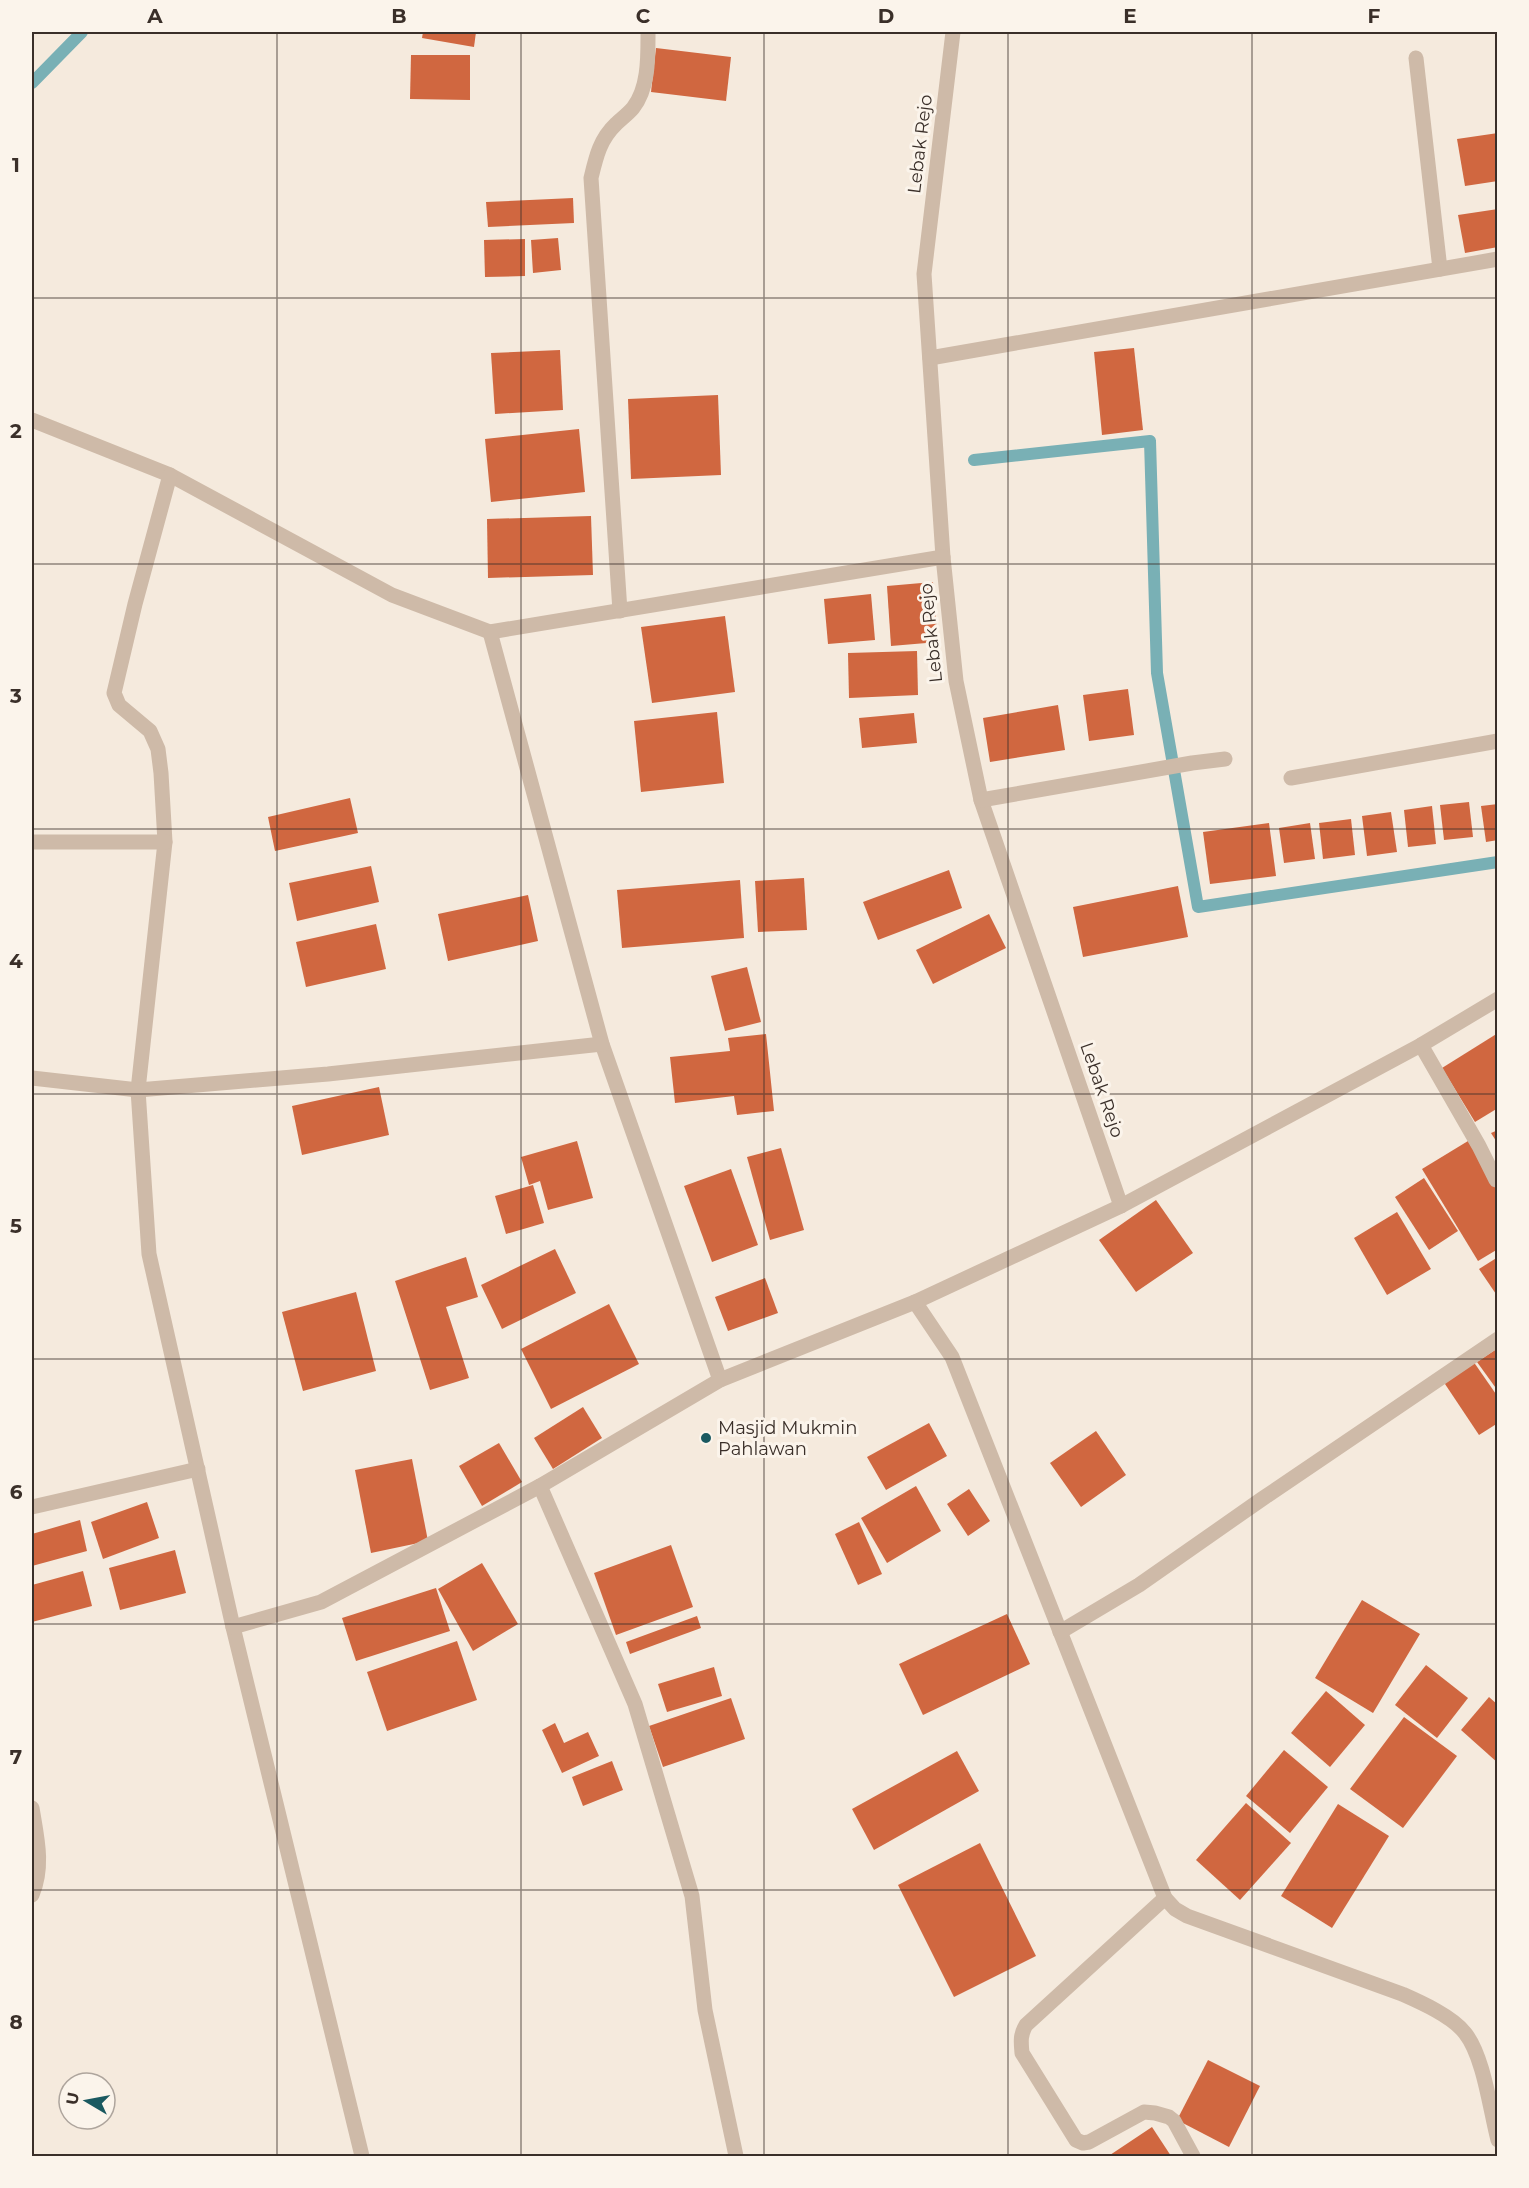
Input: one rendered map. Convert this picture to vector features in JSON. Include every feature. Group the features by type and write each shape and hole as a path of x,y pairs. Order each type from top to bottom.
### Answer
{"street":[{"path":"620,611 591,178 596,154 605,136 633,108 642,92 647,63 648,32"},
{"name":"Lebak Rejo","path":"953,32 924,273 943,557 956,681 981,800 1121,1206"},
{"path":"1416,58 1440,269"},
{"path":"930,358 1497,259"},
{"path":"32,420 170,475 392,595 490,632 943,557"},
{"path":"170,475 135,604 114,693 119,705 150,731 158,748 165,842 138,1090 149,1254 233,1627 362,2157"},
{"path":"490,632 602,1044 720,1380"},
{"path":"1291,778 1497,741"},
{"path":"981,800 1225,759"},
{"path":"32,842 165,842"},
{"path":"233,1627 321,1602 540,1486 720,1380 915,1302 1121,1206 1421,1045 1497,999"},
{"path":"32,1078 138,1090 328,1074 602,1044"},
{"path":"1421,1045 1496,1180"},
{"path":"915,1302 952,1357 1165,1898 1175,1909 1187,1916 1402,1994 1433,2008 1465,2032 1478,2057 1497,2140"},
{"path":"1060,1632 1139,1585 1262,1498 1497,1339"},
{"path":"32,1507 198,1469"},
{"path":"540,1486 634,1704 689,1884 705,2010 736,2157"},
{"path":"32,1808 40,1857 37,1883 32,1895"},
{"path":"1165,1898 1026,2025 1022,2032 1022,2053 1076,2140 1083,2143 1094,2140 1144,2112 1162,2114 1174,2121 1193,2157"},
{"path":"1079,2157 1094,2140"}],"building":[{"path":"423,32 476,32 474,47 422,38"},
{"path":"656,48 731,57 726,101 651,92"},
{"path":"411,55 470,55 470,100 410,99"},
{"path":"1498,133 1498,181 1465,186 1457,139"},
{"path":"573,198 574,223 488,227 486,202"},
{"path":"1498,209 1498,247 1465,253 1458,215"},
{"path":"558,238 561,270 533,273 531,240"},
{"path":"525,239 525,276 485,277 484,240"},
{"path":"1134,348 1143,430 1102,435 1094,352"},
{"path":"560,350 563,410 495,414 491,353"},
{"path":"718,395 721,475 631,479 628,399"},
{"path":"579,429 585,492 491,502 485,439"},
{"path":"591,516 593,575 488,578 487,519"},
{"path":"933,582 938,642 891,646 887,586"},
{"path":"871,594 875,640 828,644 824,599"},
{"path":"725,616 735,692 652,703 641,627"},
{"path":"917,651 918,695 849,698 848,653"},
{"path":"1128,689 1134,735 1089,741 1083,695"},
{"path":"1058,705 1065,750 990,762 983,718"},
{"path":"717,712 724,783 641,792 634,721"},
{"path":"914,713 917,743 862,748 859,718"},
{"path":"350,798 358,833 275,851 268,817"},
{"path":"1469,802 1473,837 1444,840 1440,805"},
{"path":"1498,804 1498,840 1486,842 1481,806"},
{"path":"1432,806 1436,844 1408,847 1404,810"},
{"path":"1391,812 1397,852 1367,856 1362,816"},
{"path":"1351,819 1355,855 1323,859 1319,823"},
{"path":"1269,823 1276,876 1210,884 1203,832"},
{"path":"1310,823 1315,859 1284,863 1279,828"},
{"path":"371,866 379,902 297,921 289,883"},
{"path":"949,870 962,908 878,940 863,902"},
{"path":"804,878 807,930 758,932 755,881"},
{"path":"740,880 744,938 622,948 617,890"},
{"path":"1178,886 1188,937 1083,957 1073,907"},
{"path":"528,895 538,941 448,961 438,914"},
{"path":"989,914 1006,948 933,984 916,950"},
{"path":"376,924 386,969 306,987 296,942"},
{"path":"747,967 761,1022 725,1031 711,976"},
{"path":"1498,1033 1498,1108 1475,1122 1442,1068"},
{"path":"766,1034 774,1111 737,1115 734,1096 675,1103 670,1057 730,1051 728,1038"},
{"path":"379,1087 389,1135 302,1155 292,1106"},
{"path":"1498,1130 1498,1144 1491,1133"},
{"path":"577,1141 593,1198 548,1210 540,1181 529,1185 521,1157"},
{"path":"1468,1141 1498,1189 1498,1249 1478,1261 1422,1169"},
{"path":"781,1148 804,1230 770,1240 747,1157"},
{"path":"731,1169 758,1245 712,1262 684,1186"},
{"path":"1424,1178 1458,1231 1429,1250 1395,1197"},
{"path":"533,1185 544,1223 506,1234 495,1196"},
{"path":"1156,1200 1193,1253 1136,1292 1099,1240"},
{"path":"1397,1212 1431,1269 1387,1295 1354,1238"},
{"path":"555,1249 576,1293 502,1329 481,1285"},
{"path":"466,1257 478,1297 446,1307 469,1378 430,1390 395,1281"},
{"path":"1498,1257 1498,1297 1479,1269"},
{"path":"765,1278 778,1313 728,1331 715,1297"},
{"path":"356,1292 376,1371 303,1391 282,1312"},
{"path":"609,1304 639,1364 551,1409 521,1349"},
{"path":"1498,1348 1498,1391 1477,1362"},
{"path":"1473,1361 1498,1397 1498,1423 1479,1435 1443,1381"},
{"path":"583,1407 602,1438 553,1469 534,1438"},
{"path":"929,1423 947,1456 886,1490 867,1457"},
{"path":"1096,1431 1126,1475 1081,1507 1050,1463"},
{"path":"499,1443 522,1482 482,1506 459,1466"},
{"path":"412,1459 428,1541 371,1553 355,1470"},
{"path":"916,1486 941,1531 887,1563 861,1518"},
{"path":"969,1489 990,1521 968,1536 947,1504"},
{"path":"147,1502 159,1538 103,1559 91,1522"},
{"path":"80,1520 87,1551 32,1566 32,1534"},
{"path":"859,1522 882,1574 858,1585 835,1534"},
{"path":"671,1545 693,1607 616,1635 594,1573"},
{"path":"175,1550 186,1593 120,1610 109,1568"},
{"path":"482,1563 518,1624 473,1651 438,1589"},
{"path":"83,1571 92,1606 32,1622 32,1585"},
{"path":"436,1588 450,1631 356,1661 342,1618"},
{"path":"1362,1600 1420,1634 1373,1713 1315,1678"},
{"path":"1007,1614 1030,1664 923,1715 899,1664"},
{"path":"697,1616 701,1628 630,1654 626,1642"},
{"path":"457,1641 477,1700 387,1731 367,1672"},
{"path":"1426,1665 1468,1698 1437,1738 1395,1705"},
{"path":"714,1667 722,1696 667,1712 658,1684"},
{"path":"1326,1691 1365,1725 1330,1767 1291,1733"},
{"path":"1489,1697 1498,1705 1498,1763 1461,1730"},
{"path":"731,1698 745,1739 663,1767 649,1726"},
{"path":"1404,1717 1457,1756 1403,1828 1350,1789"},
{"path":"555,1723 564,1743 588,1732 599,1756 562,1773 542,1730"},
{"path":"1284,1750 1328,1787 1290,1833 1246,1796"},
{"path":"957,1751 979,1791 874,1850 852,1809"},
{"path":"612,1761 623,1790 583,1806 572,1777"},
{"path":"1246,1803 1291,1843 1240,1900 1196,1860"},
{"path":"1338,1804 1389,1836 1332,1928 1281,1896"},
{"path":"980,1843 1036,1956 954,1997 898,1885"},
{"path":"1208,2060 1260,2086 1229,2147 1177,2120"},
{"path":"1152,2127 1171,2156 1110,2155"}],"waterway":[{"path":"32,83 82,32"},
{"path":"974,460 1150,441 1157,673 1198,907 1498,862"}],"place":[{"name":"Masjid Mukmin Pahlawan","path":"706,1438"}]}
